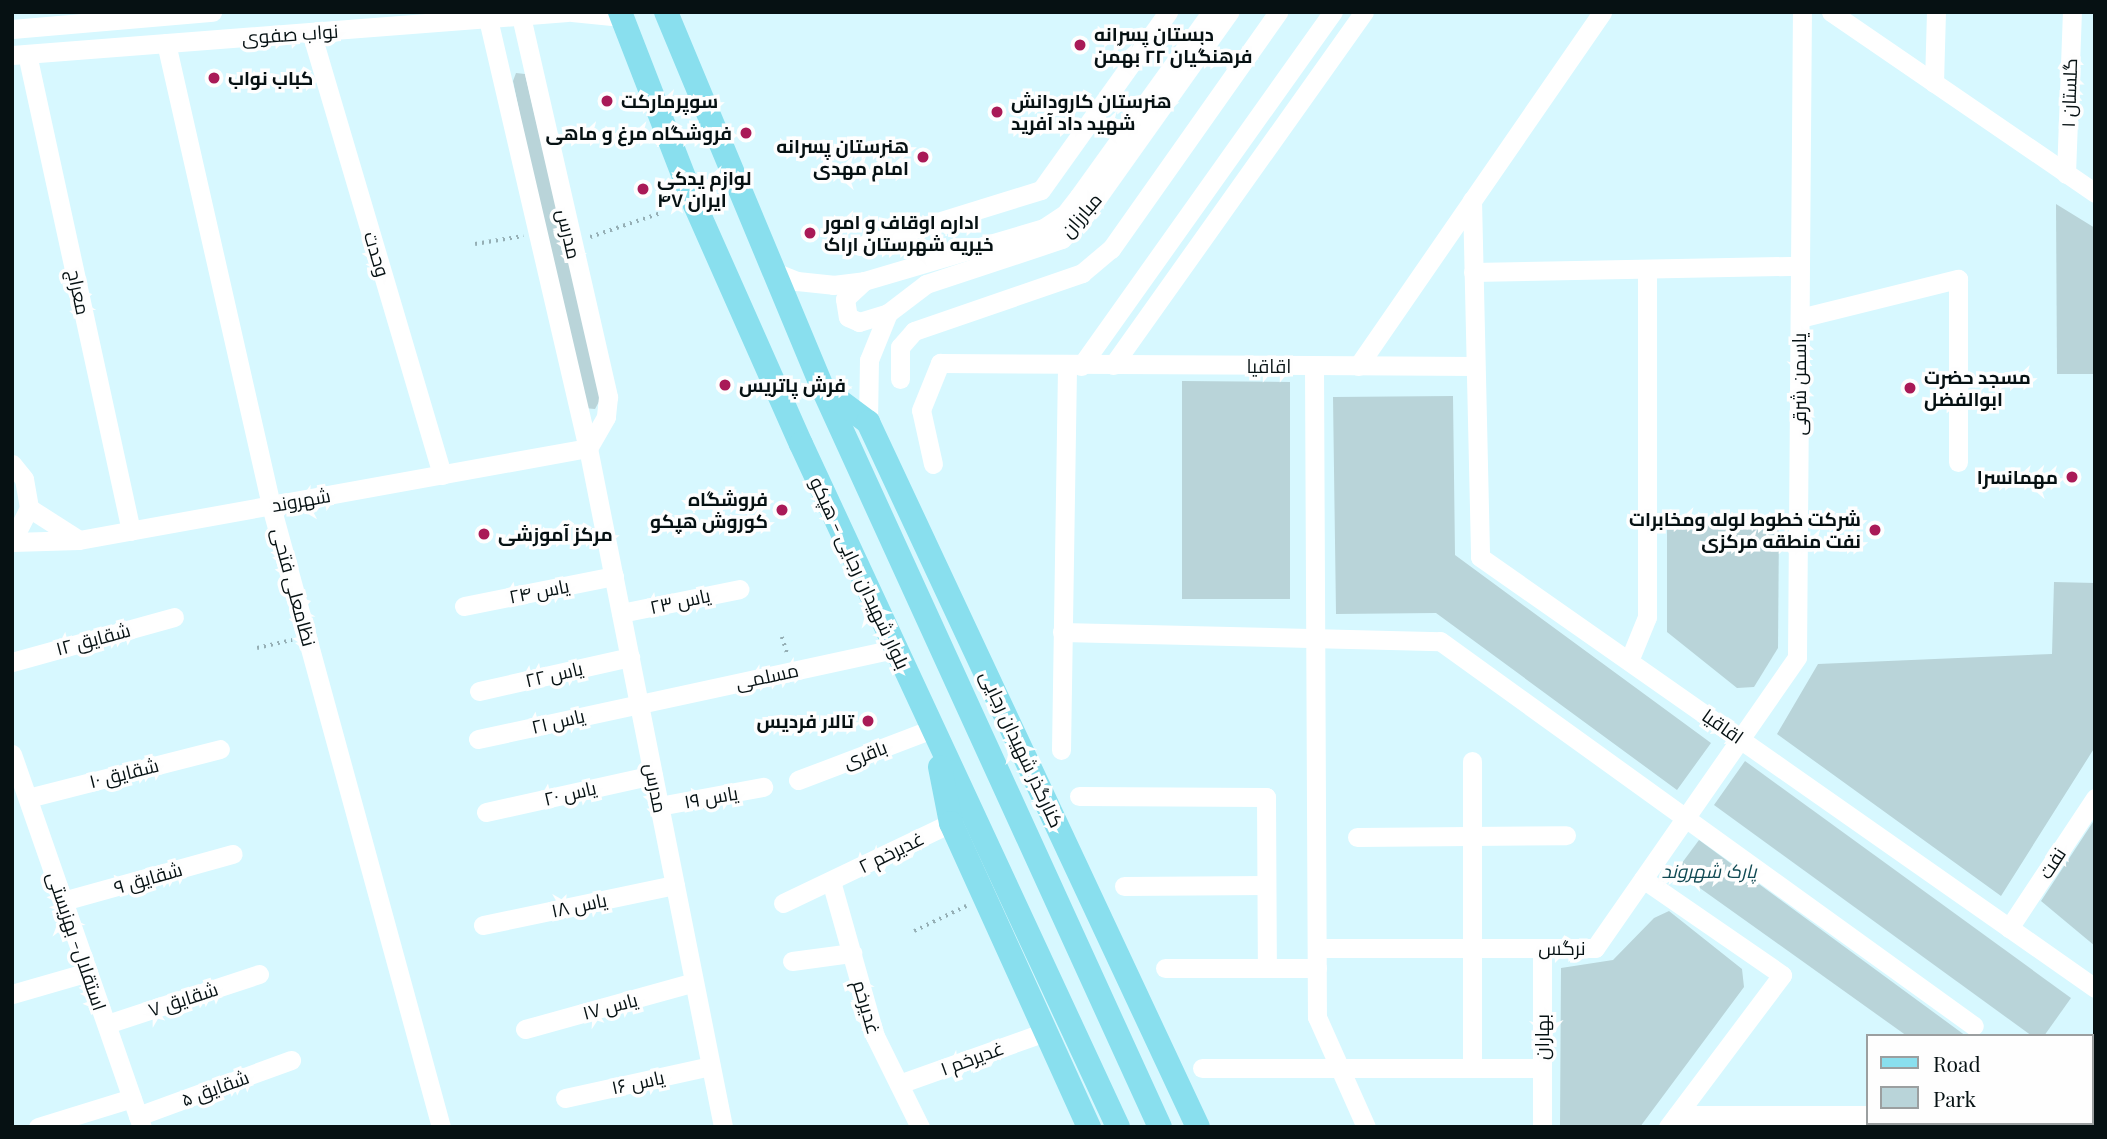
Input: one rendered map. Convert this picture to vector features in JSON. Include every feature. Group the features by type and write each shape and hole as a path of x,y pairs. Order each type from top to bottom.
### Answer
{"main road":[{"path":"666,12 822,388 1160,1127"},
{"name":"بلوار شهیدان رجایی - هپکو","path":"621,15 695,205 895,649 1118,1127"},
{"name":"کنارگذر شهیدان رجایی","path":"822,388 868,422 1198,1127"},
{"path":"932,729 951,823 1090,1127"}],"street":[{"path":"12,29 39,20 212,12"},
{"name":"نواب صفوی","path":"20,54 488,19 519,14 570,12 621,15"},
{"path":"860,246 1041,190 1168,12"},
{"name":"مبارزان","path":"772,271 797,281 834,285 864,281 1044,228 1065,214 1211,12"},
{"name":"مبارزان","path":"888,313 926,284 1062,239 1086,215 1229,12"},
{"path":"900,379 900,347 914,331 1082,273 1111,249 1278,12"},
{"path":"1061,750 1062,632 1072,370 1333,12"},
{"path":"1114,365 1364,12"},
{"path":"1358,366 1602,12"},
{"name":"یاسمن شرقی","path":"1740,738 1797,657 1802,12"},
{"path":"1831,12 2095,193"},
{"path":"1934,83 1936,12"},
{"name":"گلستان ۱","path":"2066,174 2072,12"},
{"name":"مدرس","path":"519,14 608,397 606,417 588,448"},
{"name":"مدرس","path":"488,19 588,448 723,1127"},
{"name":"وحدت","path":"310,32 442,475"},
{"name":"نظامعلی فتحی","path":"166,43 271,506 441,1127"},
{"name":"معراج","path":"20,54 131,531"},
{"path":"1472,200 1475,366"},
{"path":"1473,272 1800,266"},
{"path":"1629,661 1647,617 1647,268"},
{"path":"1800,318 1958,279 1958,463"},
{"path":"864,281 845,299 848,317 859,322 888,313"},
{"path":"868,422 870,360 888,313"},
{"name":"اقاقیا","path":"933,464 920,410 937,369 1072,370 1114,365 1475,366 1480,557 2095,988"},
{"path":"1314,366 1317,1017 1366,1127"},
{"name":"شهروند","path":"12,542 79,540 588,448"},
{"path":"12,454 29,508 79,540"},
{"path":"12,542 29,508"},
{"name":"یاس ۲۴","path":"464,606 614,576"},
{"name":"یاس ۲۳","path":"621,613 740,589"},
{"name":"شقایق ۱۲","path":"12,662 174,617"},
{"path":"1062,632 1440,641 1974,1026"},
{"name":"مسلمی","path":"639,703 895,649"},
{"name":"یاس ۲۲","path":"479,691 630,657"},
{"name":"یاس ۲۱","path":"478,739 639,703"},
{"name":"باقری","path":"799,780 932,729"},
{"name":"نرگس","path":"1317,948 1595,948 1740,738"},
{"name":"شقایق ۱۰","path":"28,798 220,749"},
{"name":"استقلال- بهزیستی","path":"12,754 137,1114"},
{"path":"1472,761 1472,1068"},
{"name":"یاس ۲۰","path":"486,812 653,775"},
{"name":"یاس ۱۹","path":"659,806 763,787"},
{"path":"1079,796 1266,797 1267,968"},
{"name":"نفت","path":"2009,928 2095,798"},
{"name":"غدیرخم ۲","path":"783,904 951,823"},
{"path":"1357,836 1566,835"},
{"name":"شقایق ۹","path":"64,901 233,854"},
{"path":"1643,879 1782,975 1672,1121"},
{"name":"غدیرخم","path":"831,881 875,1036 920,1127"},
{"name":"یاس ۱۸","path":"483,925 675,885"},
{"path":"1124,886 1266,885"},
{"name":"بهاران","path":"1542,948 1542,1127"},
{"path":"792,961 852,953"},
{"path":"1165,968 1317,968"},
{"path":"12,994 88,972"},
{"name":"شقایق ۷","path":"107,1024 259,974"},
{"name":"یاس ۱۷","path":"525,1029 694,982"},
{"name":"غدیرخم ۱","path":"900,1084 1045,1032"},
{"name":"شقایق ۵","path":"38,1127 137,1114 291,1060"},
{"name":"یاس ۱۶","path":"565,1098 711,1066"},
{"path":"1202,1068 1542,1068"},
{"path":"1672,1121 1866,1115"}],"path":[{"path":"572,245 661,212"},
{"path":"475,244 528,235"},
{"path":"257,648 307,636"},
{"path":"914,931 983,898"}],"green space":[{"path":"516,73 525,74 602,396 595,409 584,408 578,400 513,81"},
{"path":"2056,204 2095,228 2095,374 2057,374"},
{"path":"1182,381 1290,382 1290,599 1182,599"},
{"path":"1453,396 1455,555 1711,743 1677,790 1436,613 1336,614 1333,397"},
{"path":"1667,522 1779,523 1778,648 1754,687 1737,688 1667,632"},
{"path":"2054,582 2095,583 2095,747 2001,896 1777,734 1818,664 2052,654"},
{"path":"1745,761 2071,998 2045,1034 2029,1034 1714,805"},
{"path":"2095,819 2095,946 2041,901"},
{"name":"پارک شهروند","path":"1699,840 1963,1034 1904,1034 1676,871"},
{"path":"1669,911 1742,969 1744,987 1640,1127 1560,1127 1561,968 1613,960 1654,918"},
{"path":"1891,1125 1968,1125 1890,1127"}],"place":[{"name":"دبستان پسرانه فرهنگیان ۲۲ بهمن","path":"1080,45"},
{"name":"کباب نواب","path":"214,78"},
{"name":"سوپرمارکت","path":"607,101"},
{"name":"هنرستان کارودانش شهید داد آفرید","path":"997,112"},
{"name":"فروشگاه مرغ و ماهی","path":"746,133"},
{"name":"هنرستان پسرانه امام مهدی","path":"923,157"},
{"name":"لوازم یدکی ایران ۴۷","path":"643,189"},
{"name":"اداره اوقاف و امور خیریه شهرستان اراک","path":"810,233"},
{"name":"فرش پاتریس","path":"725,385"},
{"name":"مسجد حضرت ابوالفضل","path":"1910,388"},
{"name":"مهمانسرا","path":"2072,477"},
{"name":"فروشگاه کوروش هپکو","path":"782,510"},
{"name":"شرکت خطوط لوله ومخابرات نفت منطقه مرکزی","path":"1875,530"},
{"name":"مرکز آموزشی","path":"484,534"},
{"name":"تالار فردیس","path":"868,721"}]}
